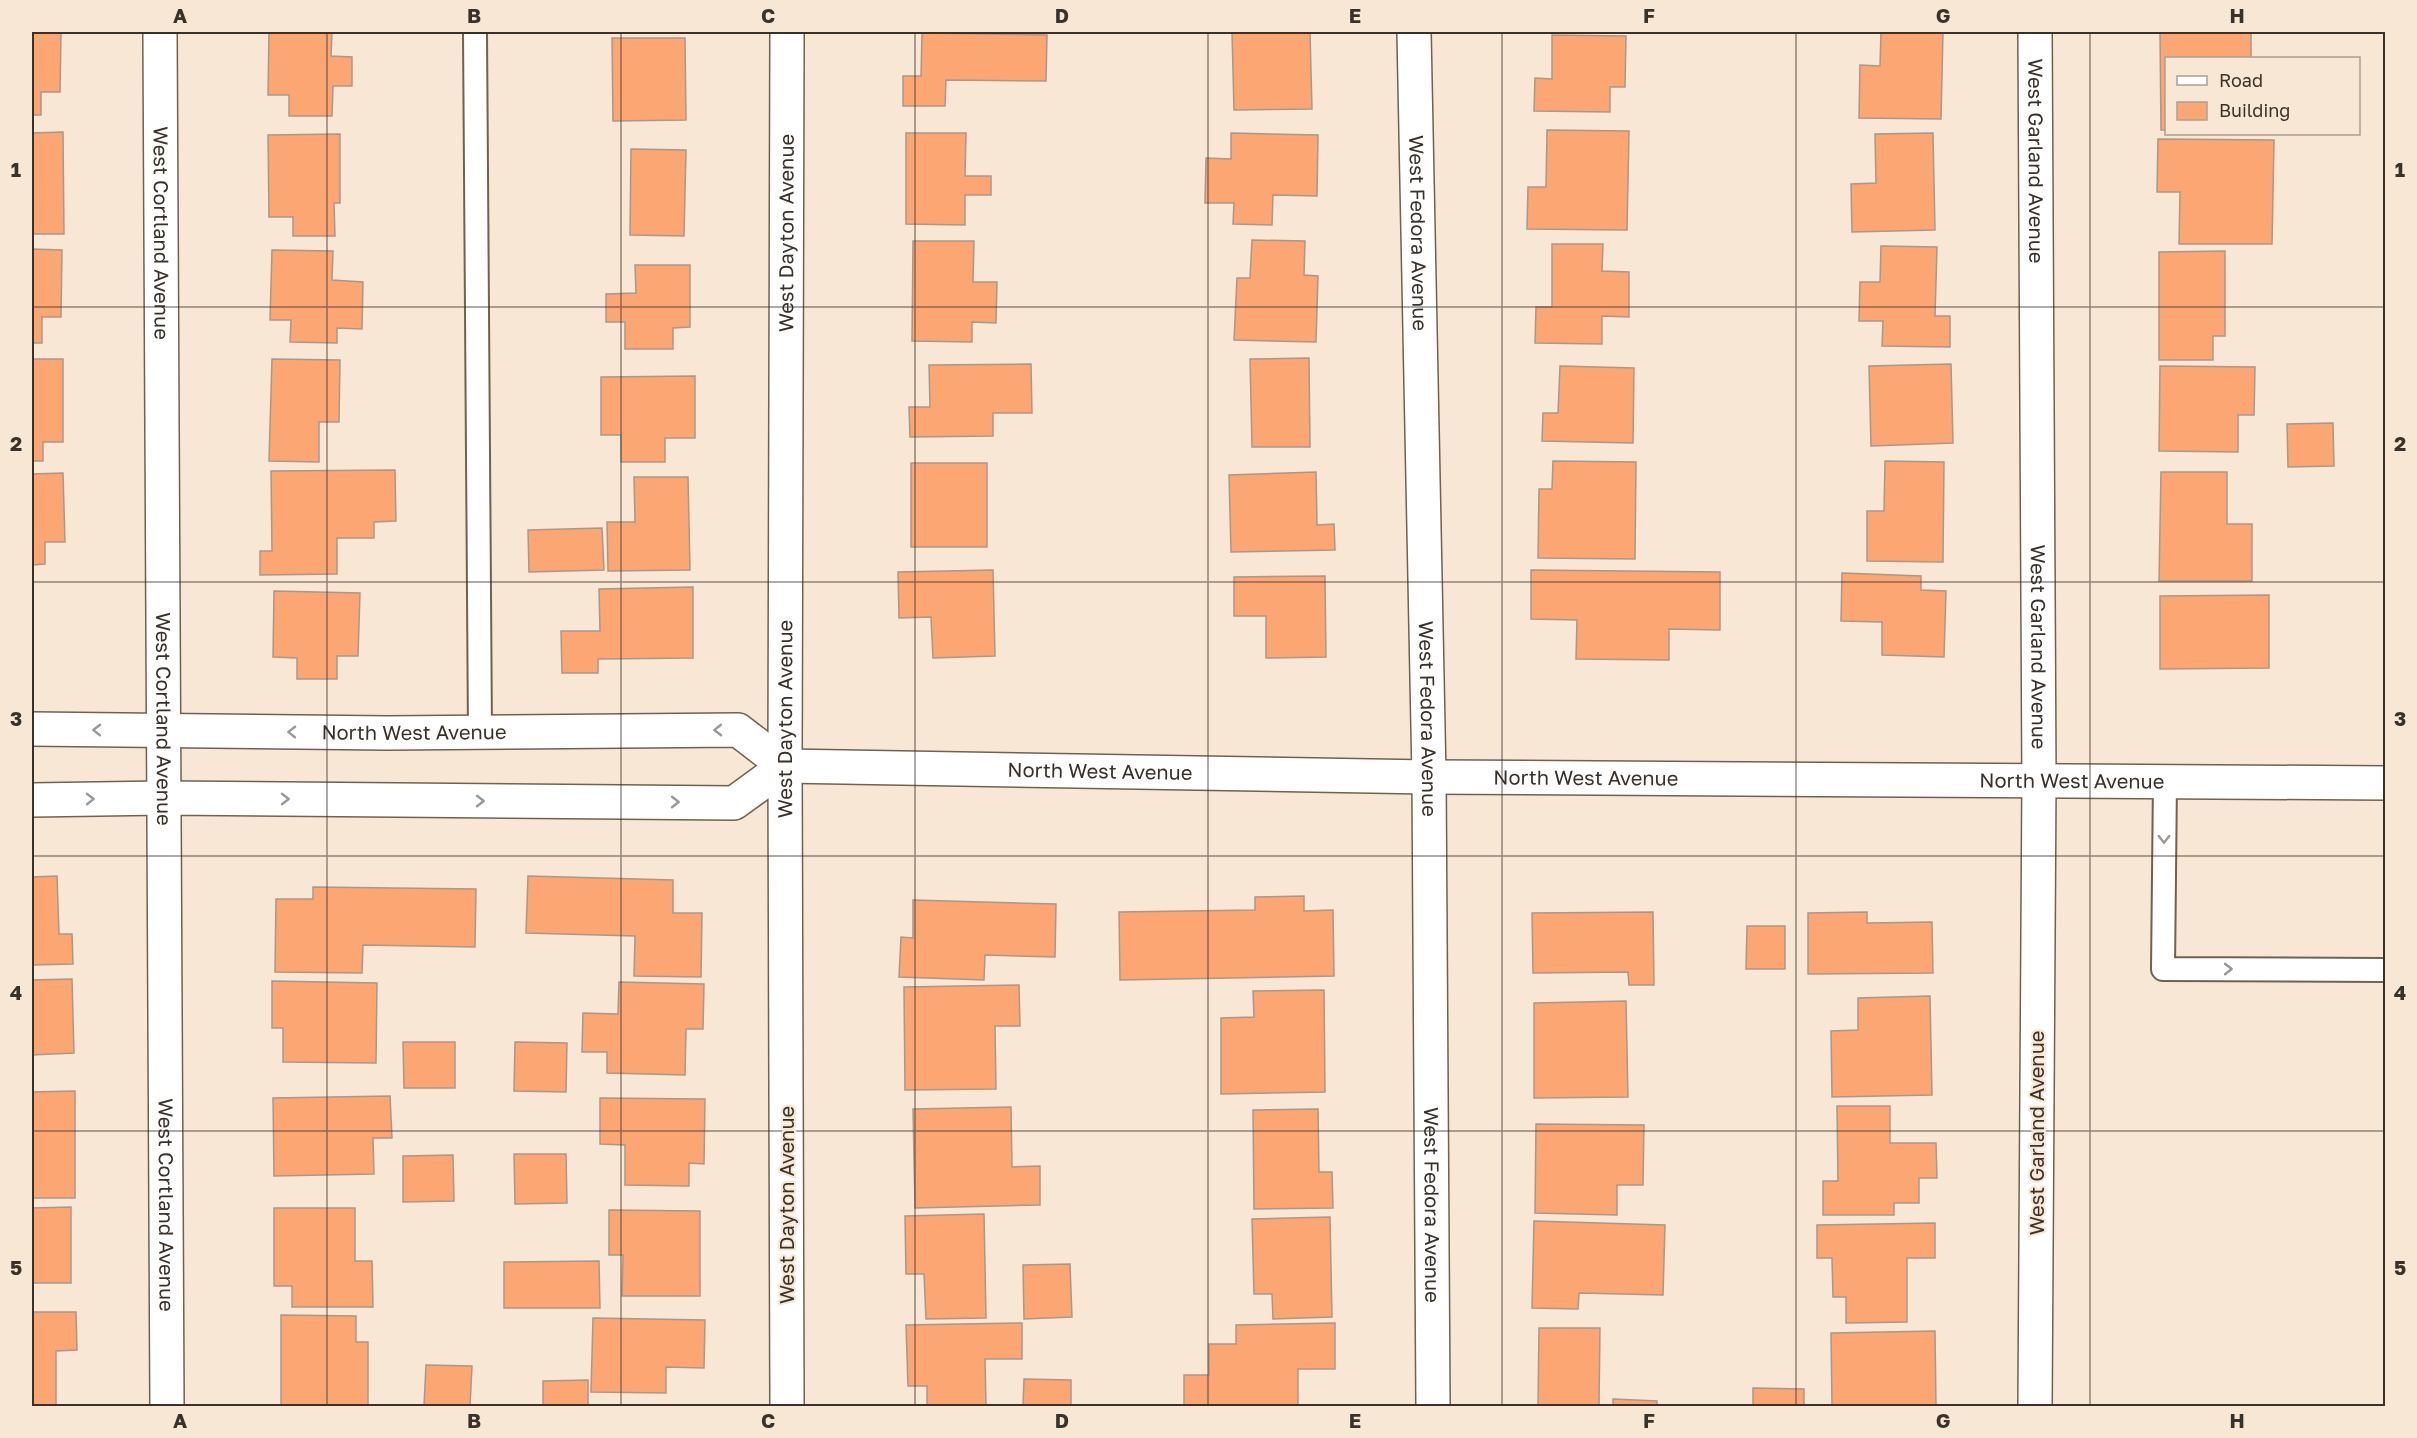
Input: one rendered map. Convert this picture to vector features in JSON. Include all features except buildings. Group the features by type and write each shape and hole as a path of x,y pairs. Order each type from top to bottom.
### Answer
{"street":[{"name":"West Cortland Avenue","path":"160,32 167,1407"},
{"name":"West Dayton Avenue","path":"787,32 785,766 787,1407"},
{"name":"West Fedora Avenue","path":"1414,32 1429,777 1433,1407"},
{"name":"West Garland Avenue","path":"2035,32 2039,779 2035,1407"},
{"name":"North West Avenue","path":"32,729 480,733 738,730 785,766 1429,777 2039,779 2385,783"},
{"path":"32,800 164,798 734,803 785,766"}],"lane":[{"path":"475,32 480,733"},
{"path":"2165,780 2163,969 2385,970"}]}
